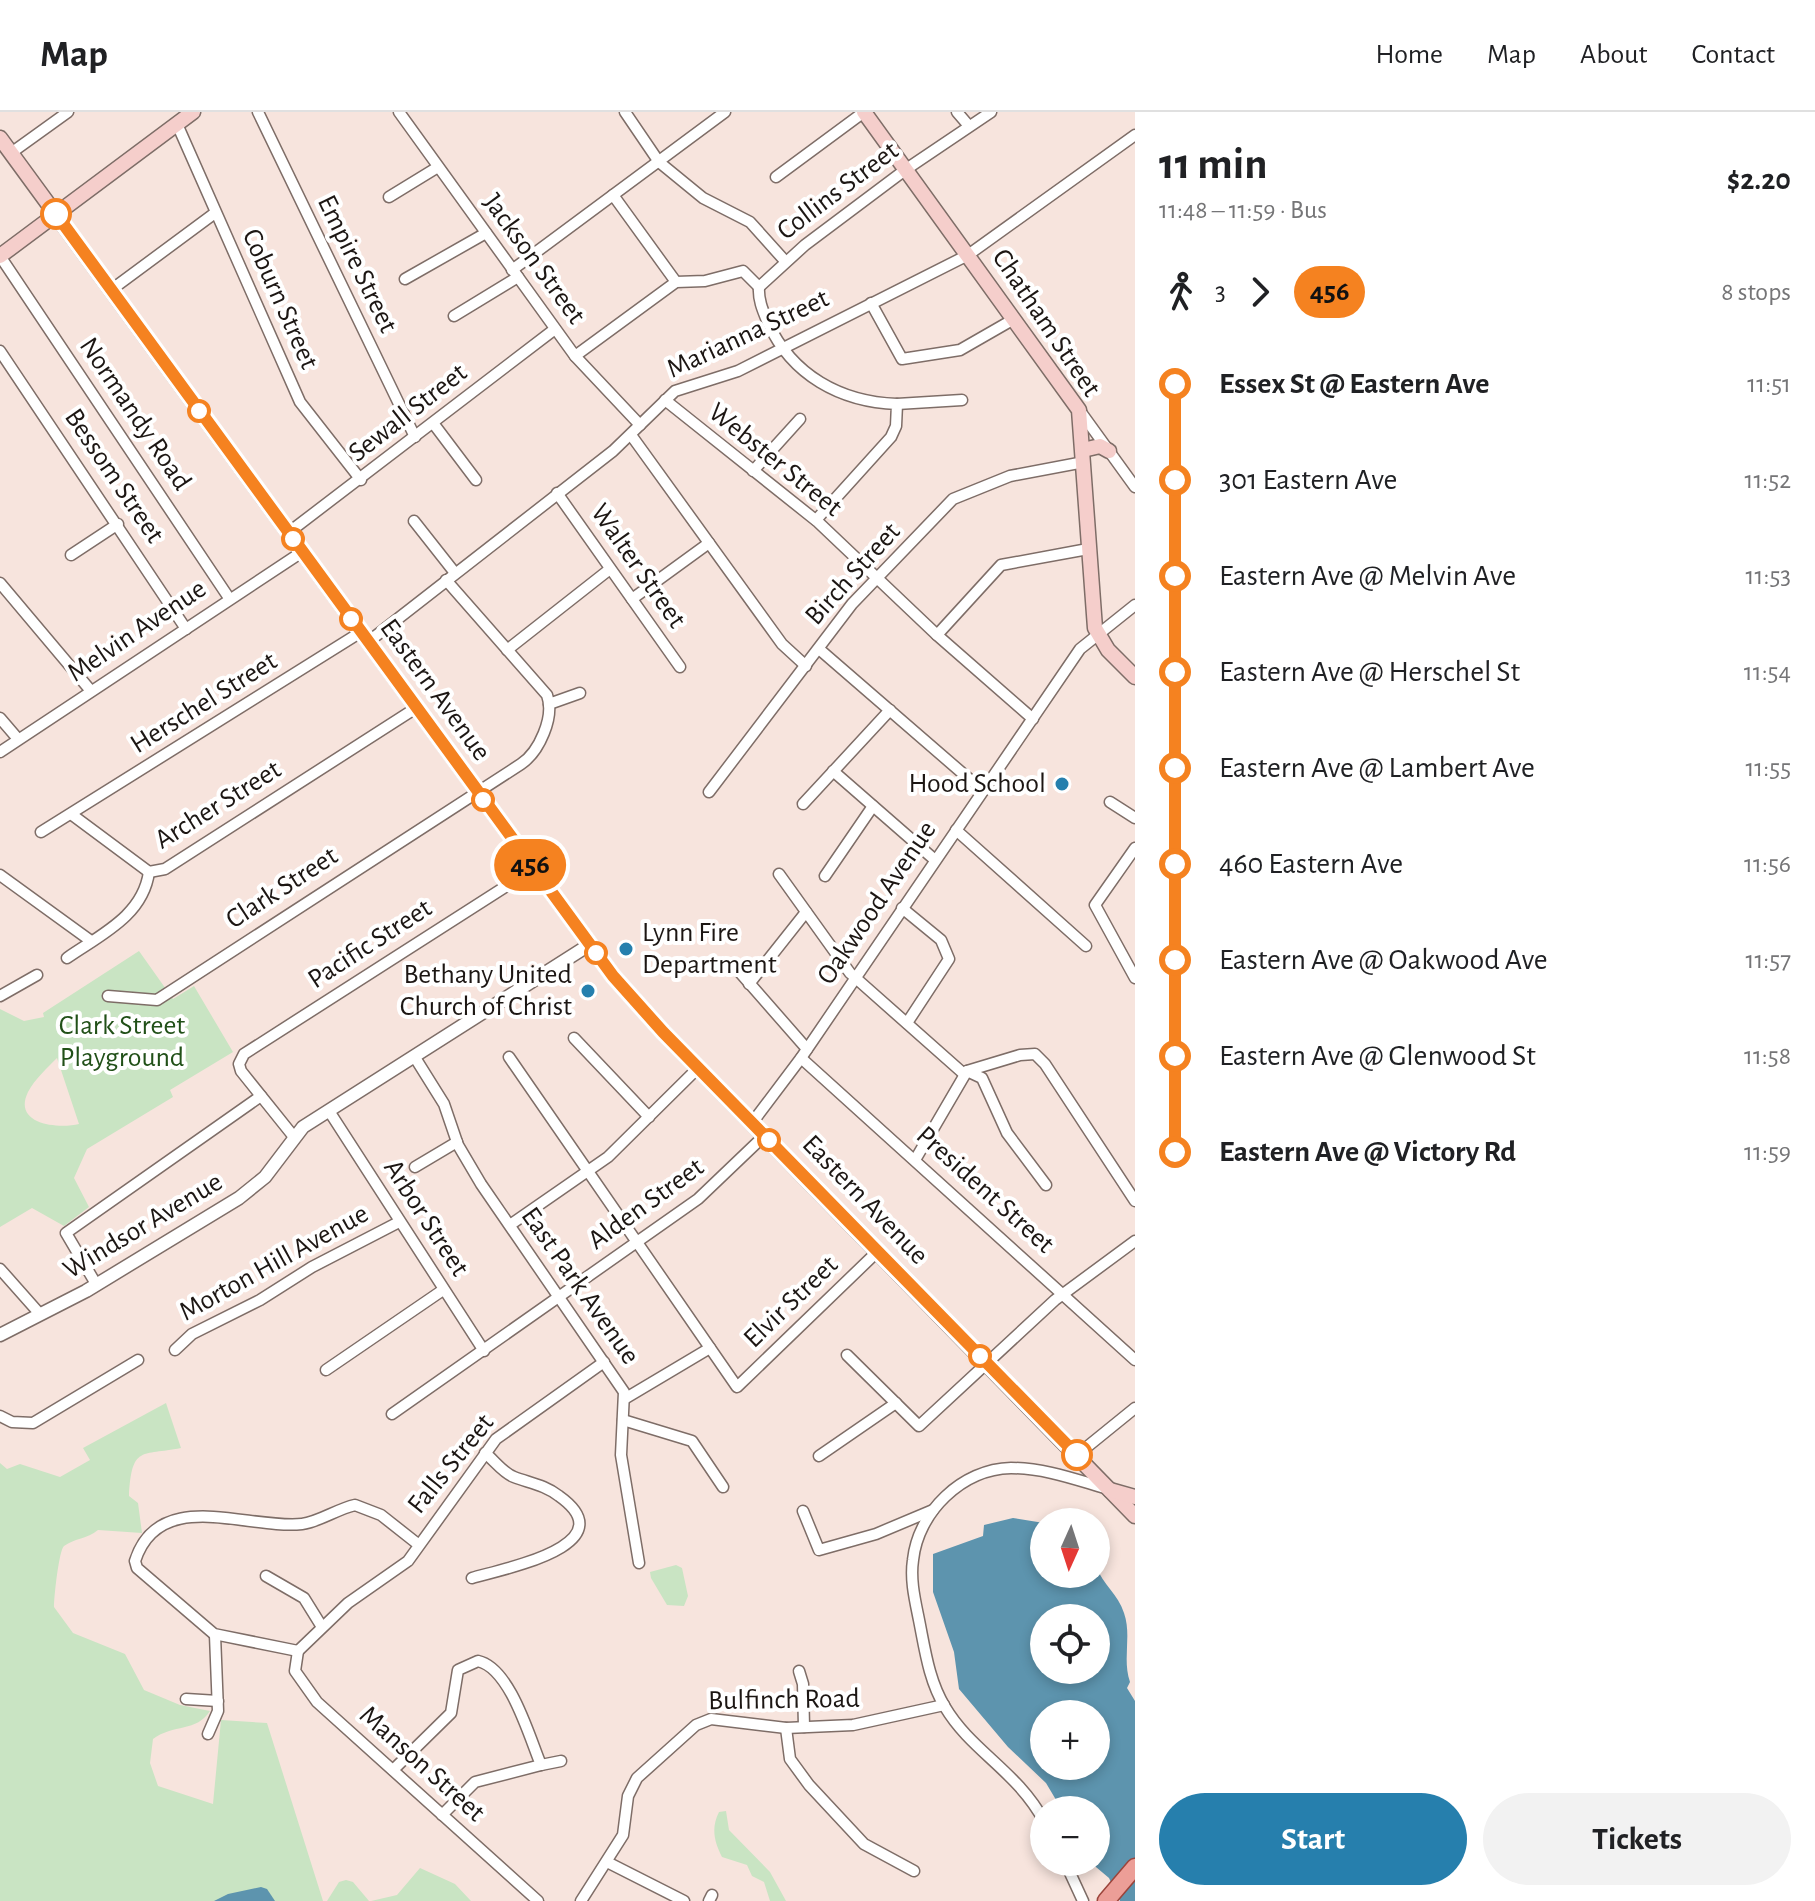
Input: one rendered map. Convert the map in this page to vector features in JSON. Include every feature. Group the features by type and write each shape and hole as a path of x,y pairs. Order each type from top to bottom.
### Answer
{"main road":[{"path":"0,256 193,112"},
{"name":"Chatham Street","path":"864,112 1079,410 1097,633"},
{"name":"Eastern Avenue","path":"0,138 533,869 637,1004 1135,1516"},
{"path":"1084,456 1100,446 1109,451"},
{"path":"1097,633 1108,650 1135,677"},
{"path":"1105,1488 1135,1497"},
{"path":"1106,1901 1135,1867"}],"street":[{"path":"11,153 68,112"},
{"name":"Empire Street","path":"258,112 415,437"},
{"name":"Jackson Street","path":"399,112 575,356 640,425"},
{"path":"625,112 659,162 703,198 750,222 785,261"},
{"path":"454,316 515,273 724,112"},
{"path":"776,177 864,112"},
{"path":"957,112 969,126"},
{"name":"Collins Street","path":"759,287 785,261 905,170 991,112"},
{"name":"Coburn Street","path":"177,124 300,402 361,480"},
{"name":"Marianna Street","path":"365,637 451,576 557,493 631,435 665,400 684,387 729,375 968,255 1135,135"},
{"path":"389,197 438,167"},
{"path":"613,195 676,282"},
{"path":"111,290 215,213"},
{"path":"405,279 486,233"},
{"name":"Normandy Road","path":"0,256 229,598"},
{"path":"575,356 676,282 705,281 743,271 759,287 761,306 782,349 804,371 828,388 856,399 897,404 962,400"},
{"path":"871,303 902,359 960,350 1014,319"},
{"name":"Sewall Street","path":"288,533 555,329"},
{"name":"Bessom Street","path":"0,351 186,629"},
{"name":"Webster Street","path":"665,400 816,520 937,635 1033,719"},
{"path":"816,520 891,437 896,426 897,404"},
{"path":"1079,410 1133,480"},
{"path":"753,471 800,419"},
{"path":"433,423 476,480"},
{"path":"631,435 782,644 806,666"},
{"name":"Birch Street","path":"709,792 852,604 963,492 1084,456"},
{"name":"Walter Street","path":"557,493 680,667"},
{"path":"414,521 507,650 547,695 549,704 580,693"},
{"path":"71,555 118,524"},
{"path":"632,599 709,543"},
{"path":"937,635 1001,565 1088,549"},
{"name":"Melvin Avenue","path":"0,752 302,552"},
{"path":"507,650 610,569"},
{"path":"0,583 91,691"},
{"name":"Oakwood Avenue","path":"752,1123 804,1054 1080,649 1135,605"},
{"name":"Herschel Street","path":"41,832 365,637"},
{"path":"819,649 983,791"},
{"name":"Clark Street","path":"108,996 157,1000 521,764 535,751 549,704"},
{"name":"Archer Street","path":"67,958 127,917 145,890 149,872 165,869 416,708"},
{"path":"803,804 890,710"},
{"path":"0,718 18,739"},
{"path":"833,771 935,860"},
{"path":"1110,802 1135,818"},
{"path":"825,876 873,806"},
{"path":"71,814 149,872"},
{"path":"956,830 1086,946"},
{"path":"1135,848 1095,905 1135,978"},
{"name":"Pacific Street","path":"261,1096 239,1064 244,1054 533,869"},
{"path":"779,874 855,977 966,1073 982,1078 1007,1133 1046,1185"},
{"path":"0,875 91,941"},
{"path":"902,908 930,930 946,949 948,965 907,1023"},
{"path":"749,984 806,912"},
{"name":"Windsor Avenue","path":"0,1335 96,1284 257,1184 294,1137 329,1111 589,945"},
{"name":"President Street","path":"736,968 804,1054 915,1160 1065,1293 1135,1360"},
{"path":"0,996 37,975"},
{"path":"574,1038 649,1117"},
{"path":"915,1160 966,1073 1032,1054 1045,1064 1135,1201"},
{"name":"East Park Avenue","path":"414,1056 444,1104 457,1142 626,1398 621,1455 639,1563"},
{"path":"509,1057 710,1348 626,1398"},
{"path":"510,1225 587,1172 698,1068"},
{"path":"96,1284 66,1233 261,1096 294,1137"},
{"name":"Arbor Street","path":"329,1111 484,1351"},
{"name":"Alden Street","path":"392,1414 705,1193 765,1135"},
{"path":"415,1167 457,1142"},
{"name":"Morton Hill Avenue","path":"175,1350 192,1334 260,1300 312,1267 399,1222"},
{"path":"847,1355 919,1426 1065,1293 1135,1241"},
{"name":"Elvir Street","path":"710,1348 737,1387 878,1251"},
{"path":"0,1269 39,1313"},
{"path":"326,1370 443,1290"},
{"path":"0,1416 12,1422 33,1423 138,1360"},
{"name":"Falls Street","path":"298,1651 368,1587 408,1561 485,1453 508,1428 604,1362"},
{"path":"819,1456 896,1403"},
{"path":"1077,1455 1135,1408"},
{"path":"623,1420 692,1441 723,1487"},
{"path":"472,1578 552,1555 574,1540 577,1531 577,1516 563,1498 508,1474 485,1453"},
{"path":"1030,1797 958,1724 944,1705 930,1670 912,1579 915,1544 933,1510 957,1487 997,1469 1043,1471 1105,1488"},
{"path":"298,1651 215,1635 137,1568 135,1561 144,1543 164,1524 181,1517 303,1524 360,1505 381,1515 419,1545"},
{"path":"803,1511 819,1550 876,1534 933,1510"},
{"path":"266,1576 304,1598 322,1627"},
{"path":"208,1734 218,1711 215,1635"},
{"name":"Manson Street","path":"298,1651 295,1671 304,1686 538,1901"},
{"path":"393,1770 451,1713 455,1702 454,1679 458,1670 470,1662 494,1667 507,1686 541,1765"},
{"path":"799,1671 803,1684 804,1727"},
{"path":"186,1699 218,1701"},
{"name":"Bulfinch Road","path":"581,1901 623,1835 631,1788 687,1732 711,1719 786,1728 866,1724 944,1705"},
{"path":"786,1728 790,1759 809,1785 864,1844 914,1871"},
{"path":"442,1815 475,1782 561,1761"},
{"path":"607,1862 684,1901"},
{"path":"1071,1876 1083,1901"}],"green space":[{"name":"Clark Street Playground","path":"139,951 173,999 194,986 233,1052 170,1090 173,1097 87,1149 74,1178 89,1207 64,1226 32,1208 0,1227 0,1009 24,1021 44,1017 43,1013","holes":["57,1058 79,1124 50,1125 32,1118 26,1112 28,1092"]},
{"path":"166,1403 181,1448 148,1453 136,1461 129,1496 138,1503 142,1533 98,1530 64,1546 54,1607 73,1633 125,1654 144,1690 180,1705 210,1711 205,1718 192,1725 153,1739 150,1763 158,1786 213,1804 221,1720 267,1723 323,1901 0,1901 0,1463 7,1469 20,1464 60,1477 90,1460 83,1448"},
{"path":"676,1565 682,1568 688,1596 684,1606 667,1605 651,1578 650,1572"},
{"path":"726,1811 729,1830 770,1872 786,1901 770,1901 764,1882 752,1876 747,1865 722,1857 714,1829 719,1812"},
{"path":"420,1868 455,1884 471,1901 371,1901 397,1895"},
{"path":"339,1882 353,1882 369,1901 327,1901"}],"water":[{"path":"1013,1518 1030,1521 1030,1588 1109,1588 1121,1606 1127,1630 1130,1682 1127,1688 1135,1701 1135,1901 1120,1901 1107,1876 1110,1876 1110,1796 1054,1796 1043,1780 1110,1780 1110,1700 1030,1700 1030,1768 1008,1747 959,1689 954,1652 933,1592 933,1554 983,1536 984,1525"},
{"path":"261,1887 267,1889 275,1901 214,1901 228,1894"}],"bus line":[{"name":"456","path":"56,214 613,976 663,1032 1077,1455"}],"place":[{"name":"Hood School","path":"1062,784"},
{"name":"Lynn Fire Department","path":"626,949"},
{"name":"Bethany United Church of Christ","path":"588,991"}]}
